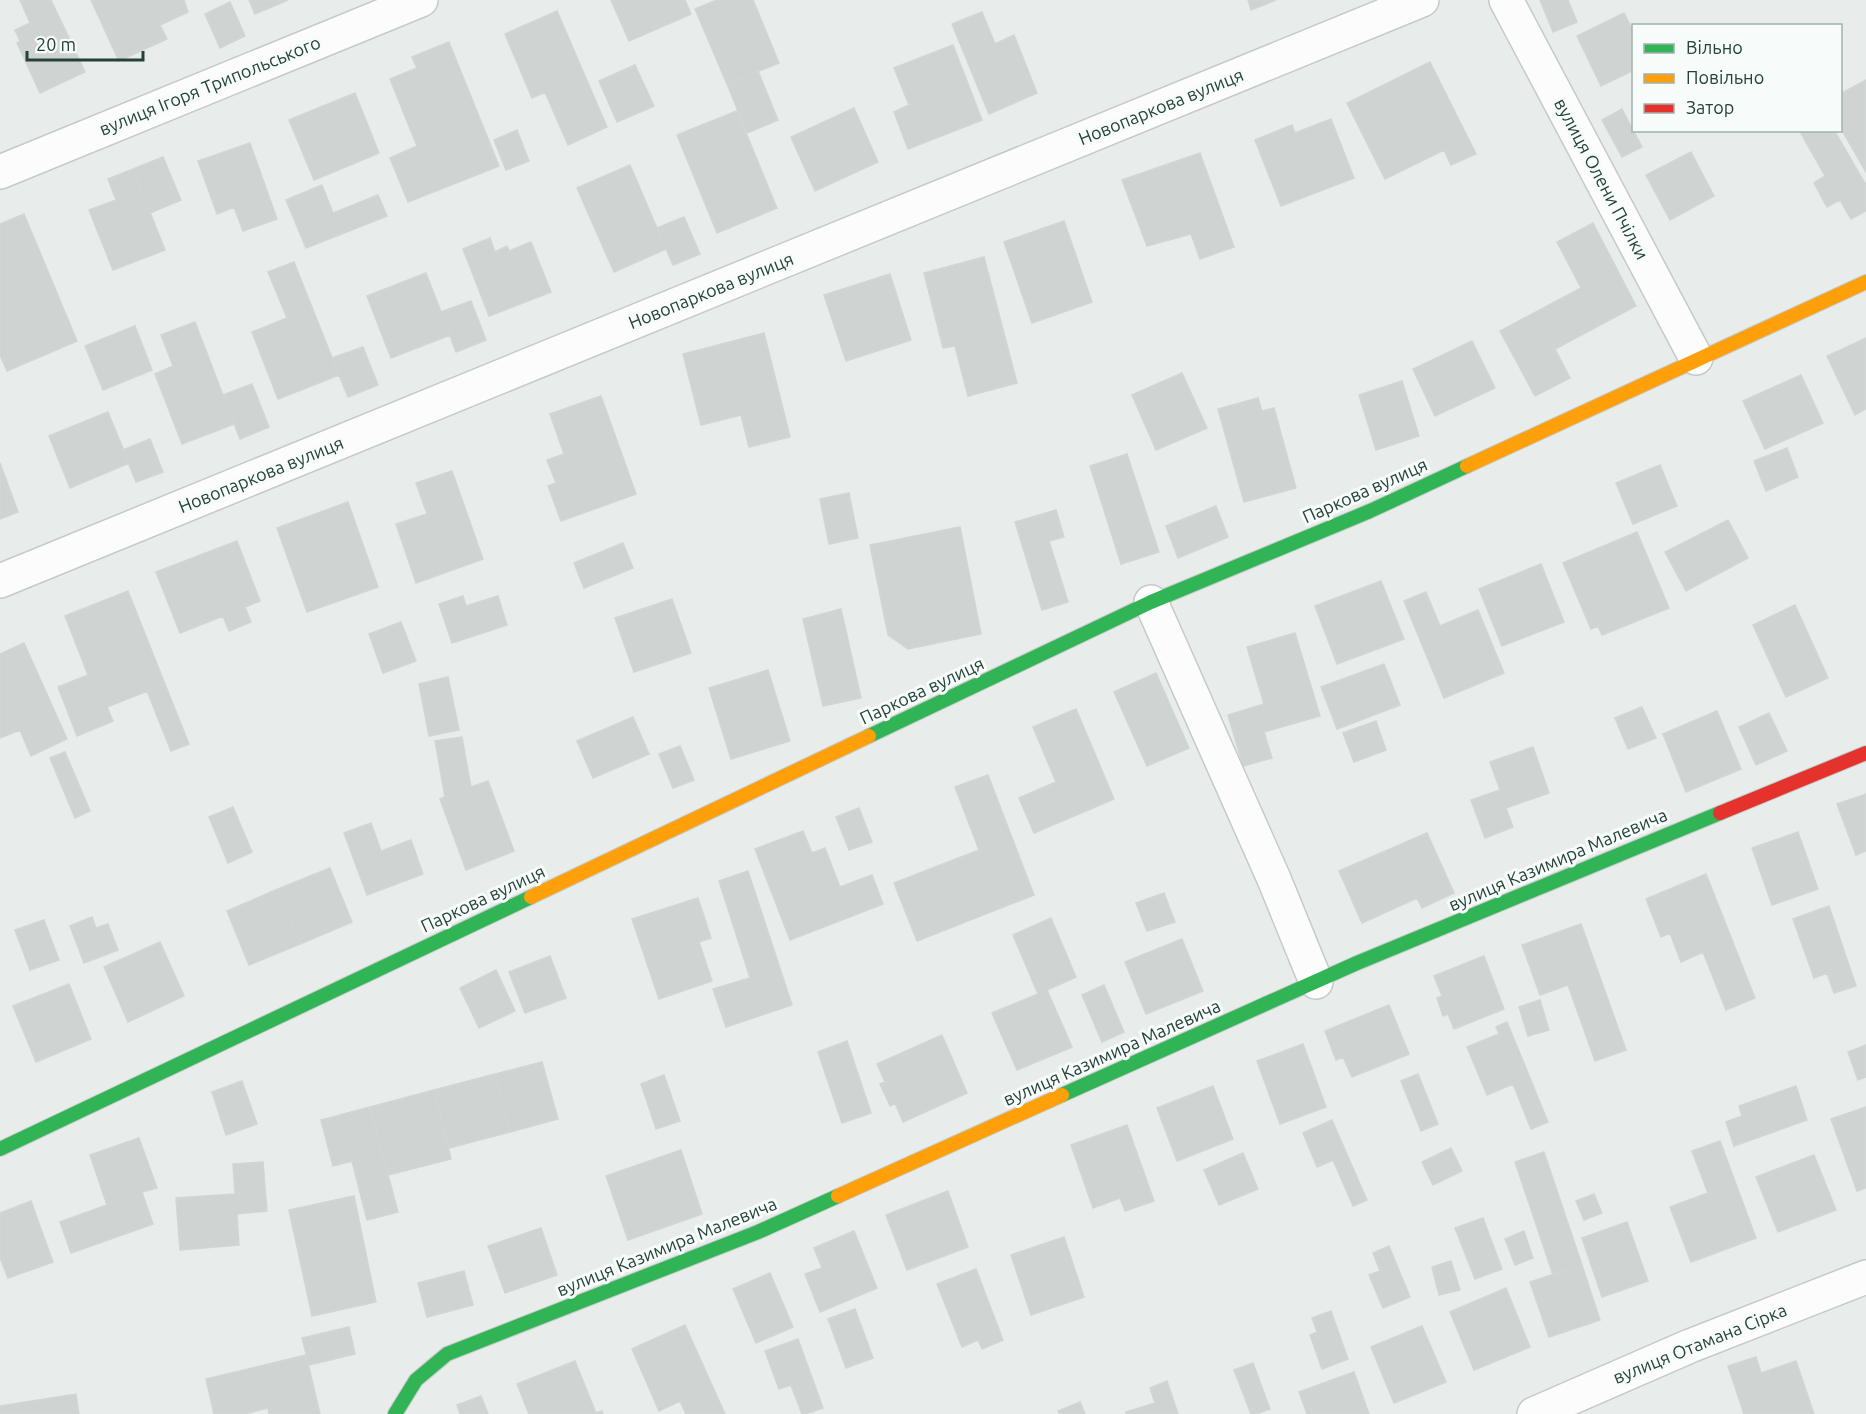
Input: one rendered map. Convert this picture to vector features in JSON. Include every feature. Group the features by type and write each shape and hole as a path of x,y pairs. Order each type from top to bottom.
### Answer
{"street":[{"name":"вулиця Ігоря Трипольського","path":"0,172 421,0"},
{"name":"Новопаркова вулиця","path":"0,581 1422,0"},
{"name":"вулиця Олени Пчілки","path":"1506,0 1696,358"},
{"name":"Паркова вулиця","path":"0,1149 1151,602 1370,511 1696,358 1866,282"},
{"path":"1151,602 1274,879 1316,982"},
{"name":"вулиця Казимира Малевича","path":"395,1414 406,1390 424,1368 447,1354 758,1232 1316,982 1866,753"},
{"name":"вулиця Отамана Сірка","path":"1534,1414 1690,1346 1866,1277"}],"building":[{"path":"20,0 51,0 85,72 40,93 17,43 20,41 15,30 30,23"},
{"path":"91,0 184,0 188,12 160,25 167,39 119,61"},
{"path":"249,0 288,0 255,14"},
{"path":"611,0 685,0 691,14 629,41"},
{"path":"717,0 753,0 779,63 727,84 695,9"},
{"path":"1248,0 1276,0 1251,10"},
{"path":"1540,0 1568,0 1577,22 1553,32"},
{"path":"230,2 245,36 220,48 205,14"},
{"path":"557,11 607,127 568,145 545,92 532,98 505,34"},
{"path":"982,12 995,44 1014,35 1037,93 989,114 952,24"},
{"path":"1624,13 1632,29 1632,71 1601,86 1577,36"},
{"path":"449,42 499,166 408,202 390,158 417,146 390,79 417,68 412,57"},
{"path":"953,45 982,120 908,149 894,112 909,105 894,68"},
{"path":"1430,62 1476,154 1451,165 1444,150 1385,179 1347,103"},
{"path":"635,65 654,106 617,122 599,81"},
{"path":"758,71 778,120 747,133 727,84"},
{"path":"1866,80 1866,172 1842,130 1842,93"},
{"path":"355,93 379,153 314,180 289,120"},
{"path":"854,108 878,162 815,191 791,137"},
{"path":"1622,109 1632,132 1642,147 1622,157 1602,120"},
{"path":"737,111 777,208 717,233 677,135"},
{"path":"1331,119 1354,178 1281,206 1255,140 1292,125 1295,133"},
{"path":"517,130 529,161 506,170 494,140"},
{"path":"1800,132 1835,132 1866,185 1866,211 1851,219 1840,200 1827,207 1814,183 1825,176"},
{"path":"250,143 277,219 243,231 234,207 217,214 198,161"},
{"path":"1691,152 1714,196 1670,220 1646,175"},
{"path":"1200,153 1234,247 1200,259 1191,234 1147,246 1122,180"},
{"path":"163,157 181,200 150,213 133,169"},
{"path":"630,165 666,249 614,272 577,188"},
{"path":"133,169 165,250 113,270 89,210 116,200 108,179"},
{"path":"322,185 333,213 378,195 387,216 306,248 286,200"},
{"path":"24,214 77,341 7,371 0,355 0,224"},
{"path":"684,217 700,254 673,265 657,228"},
{"path":"1064,221 1092,302 1032,323 1004,242"},
{"path":"1593,223 1636,306 1555,349 1570,378 1535,396 1500,331 1581,288 1557,242"},
{"path":"490,238 495,252 507,246 509,251 531,242 551,292 489,316 463,249"},
{"path":"984,257 1017,383 968,396 955,346 943,348 924,273"},
{"path":"294,262 339,375 278,399 252,332 287,318 268,272"},
{"path":"426,273 450,335 391,358 367,296"},
{"path":"890,274 911,340 846,361 824,295"},
{"path":"471,301 486,340 456,352 441,312"},
{"path":"195,322 234,424 182,444 155,374 173,366 161,335"},
{"path":"135,326 152,370 103,390 85,346"},
{"path":"764,333 790,437 749,447 741,415 701,425 683,354"},
{"path":"1866,338 1866,409 1855,415 1827,356"},
{"path":"1472,341 1495,388 1435,416 1413,369"},
{"path":"363,347 378,385 348,397 332,358"},
{"path":"1182,373 1207,428 1156,450 1132,395"},
{"path":"1801,375 1823,423 1765,449 1743,401"},
{"path":"1402,381 1419,436 1376,450 1359,395"},
{"path":"252,384 269,427 240,439 223,395"},
{"path":"601,396 636,494 561,521 548,486 556,483 547,460 564,454 550,414"},
{"path":"1258,398 1262,411 1274,408 1296,488 1244,502 1218,409"},
{"path":"108,412 129,463 70,488 49,436"},
{"path":"150,439 163,472 136,482 123,450"},
{"path":"1787,448 1798,477 1766,491 1754,461"},
{"path":"1127,454 1159,552 1121,564 1090,466"},
{"path":"0,463 18,512 0,519"},
{"path":"1660,465 1677,506 1633,524 1616,483"},
{"path":"452,471 483,559 416,583 396,524 427,514 416,483"},
{"path":"849,493 858,538 829,544 820,499"},
{"path":"348,502 378,587 307,612 277,528"},
{"path":"1216,506 1228,537 1178,558 1166,526"},
{"path":"1056,510 1064,537 1049,541 1068,602 1042,610 1015,522"},
{"path":"1728,520 1748,558 1686,591 1665,552"},
{"path":"960,527 981,634 908,649 888,635 870,545"},
{"path":"1637,532 1669,608 1602,635 1598,626 1591,629 1563,563"},
{"path":"237,541 260,601 245,607 251,622 229,631 223,616 180,633 156,572"},
{"path":"623,543 633,568 584,588 574,563"},
{"path":"1541,564 1564,622 1502,646 1479,589"},
{"path":"1381,581 1404,639 1337,664 1315,606"},
{"path":"128,591 165,684 107,707 113,721 77,736 58,687 88,675 65,616"},
{"path":"1426,592 1440,626 1478,610 1504,673 1444,698 1404,601"},
{"path":"463,596 466,606 498,596 507,625 452,643 439,604"},
{"path":"672,599 691,653 634,672 615,618"},
{"path":"1795,605 1828,678 1786,697 1753,625"},
{"path":"841,609 861,698 823,706 803,619"},
{"path":"401,622 416,661 383,673 369,634"},
{"path":"1295,633 1320,716 1264,732 1272,758 1243,766 1228,715 1264,704 1247,647"},
{"path":"24,643 67,739 31,756 20,730 0,738 0,654"},
{"path":"1384,664 1400,705 1337,729 1321,687"},
{"path":"768,670 790,741 731,759 709,688"},
{"path":"1156,673 1189,748 1147,766 1114,692"},
{"path":"448,677 459,730 429,736 419,684"},
{"path":"165,684 189,744 171,751 147,691"},
{"path":"1642,707 1656,738 1628,749 1615,718"},
{"path":"1076,709 1114,799 1034,833 1019,798 1056,782 1033,727"},
{"path":"1717,711 1741,769 1686,792 1663,734"},
{"path":"1769,713 1787,751 1756,765 1739,727"},
{"path":"633,717 649,754 593,778 577,741"},
{"path":"1376,721 1386,750 1354,762 1343,733"},
{"path":"462,737 471,787 488,781 514,851 466,870 440,799 445,797 435,741"},
{"path":"680,746 694,780 673,788 659,754"},
{"path":"1533,747 1549,793 1506,808 1513,827 1485,838 1471,800 1500,790 1490,762"},
{"path":"65,752 90,811 75,818 50,758"},
{"path":"988,775 1034,895 917,941 894,883 979,850 955,787"},
{"path":"1866,794 1866,851 1856,855 1837,804"},
{"path":"233,807 252,852 228,863 209,817"},
{"path":"859,808 872,842 849,850 836,817"},
{"path":"371,823 381,851 411,840 423,874 367,895 344,833"},
{"path":"803,831 812,853 825,848 840,887 872,875 883,904 790,940 755,849"},
{"path":"1798,832 1818,889 1772,905 1752,848"},
{"path":"1427,833 1454,893 1422,908 1417,898 1362,923 1339,871"},
{"path":"330,868 352,922 300,944 278,889"},
{"path":"748,871 792,1005 726,1027 713,989 750,978 719,881"},
{"path":"1706,874 1755,998 1726,1010 1703,952 1681,962 1670,933 1661,937 1646,899"},
{"path":"278,889 300,944 249,965 227,911"},
{"path":"1164,893 1175,922 1147,931 1136,903"},
{"path":"698,898 711,938 699,942 712,981 659,999 632,919"},
{"path":"1829,906 1856,986 1834,993 1827,973 1814,978 1793,919"},
{"path":"92,917 96,928 108,924 118,950 84,963 70,926"},
{"path":"1051,918 1076,977 1047,990 1072,1047 1017,1070 992,1013 1038,994 1013,935"},
{"path":"44,920 59,960 30,970 15,930"},
{"path":"1581,924 1626,1050 1595,1061 1568,985 1540,995 1522,945"},
{"path":"1182,939 1203,991 1146,1014 1125,962"},
{"path":"160,942 184,996 128,1022 104,967"},
{"path":"550,956 566,998 525,1013 509,972"},
{"path":"1484,956 1504,1009 1454,1029 1448,1014 1443,1016 1437,998 1442,996 1434,976"},
{"path":"496,970 515,1011 479,1028 460,988"},
{"path":"69,984 91,1039 36,1062 13,1006"},
{"path":"1104,985 1124,1032 1102,1042 1082,995"},
{"path":"1540,1000 1549,1030 1528,1036 1519,1007"},
{"path":"1389,1005 1409,1054 1352,1077 1343,1057 1336,1060 1325,1031"},
{"path":"1507,1022 1548,1122 1531,1129 1513,1084 1487,1095 1467,1047 1499,1034 1496,1027"},
{"path":"942,1035 967,1093 903,1122 895,1103 890,1106 880,1084 885,1082 877,1064"},
{"path":"847,1041 871,1113 842,1123 818,1052"},
{"path":"1303,1044 1326,1107 1280,1124 1257,1061"},
{"path":"1866,1045 1866,1077 1858,1080 1848,1052"},
{"path":"542,1062 558,1119 510,1132 495,1074"},
{"path":"495,1074 510,1132 449,1148 434,1090"},
{"path":"1418,1074 1438,1124 1421,1131 1401,1081"},
{"path":"664,1075 680,1121 656,1129 641,1084"},
{"path":"242,1081 257,1124 226,1135 212,1092"},
{"path":"1213,1086 1233,1139 1177,1161 1157,1108"},
{"path":"1796,1086 1807,1120 1734,1146 1726,1122 1742,1116 1739,1106"},
{"path":"434,1090 451,1159 388,1175 370,1107"},
{"path":"370,1107 398,1212 367,1220 352,1161 333,1166 321,1120"},
{"path":"1866,1107 1866,1188 1857,1191 1831,1119"},
{"path":"1332,1120 1367,1200 1353,1206 1333,1160 1317,1167 1303,1133"},
{"path":"1127,1125 1154,1201 1125,1211 1120,1198 1093,1208 1071,1145"},
{"path":"139,1138 157,1188 142,1192 153,1224 71,1253 60,1222 107,1205 90,1155"},
{"path":"1720,1141 1756,1238 1691,1262 1670,1207 1708,1193 1692,1151"},
{"path":"1451,1148 1462,1171 1433,1185 1422,1162"},
{"path":"681,1150 702,1214 628,1240 606,1176"},
{"path":"1544,1152 1582,1265 1553,1275 1515,1162"},
{"path":"1243,1153 1258,1189 1219,1205 1204,1170"},
{"path":"1814,1155 1836,1210 1778,1232 1756,1177"},
{"path":"263,1162 267,1211 237,1214 239,1245 180,1250 176,1198 235,1194 233,1164"},
{"path":"948,1191 968,1247 907,1270 886,1215"},
{"path":"1594,1194 1602,1213 1584,1220 1576,1201"},
{"path":"354,1196 376,1302 312,1316 289,1210"},
{"path":"31,1201 53,1262 8,1278 0,1258 0,1213"},
{"path":"1483,1218 1502,1269 1475,1279 1455,1228"},
{"path":"1627,1222 1648,1281 1602,1297 1582,1238"},
{"path":"541,1228 557,1275 505,1293 488,1246"},
{"path":"854,1231 877,1288 820,1312 805,1274 822,1268 814,1248"},
{"path":"1524,1231 1533,1258 1515,1265 1505,1239"},
{"path":"1064,1237 1084,1297 1031,1315 1011,1255"},
{"path":"1389,1246 1410,1297 1383,1308 1369,1275 1380,1271 1373,1253"},
{"path":"1451,1261 1460,1290 1439,1295 1432,1267"},
{"path":"1582,1265 1600,1320 1549,1337 1530,1282"},
{"path":"976,1269 1003,1340 982,1349 978,1340 962,1347 937,1284"},
{"path":"464,1271 473,1305 427,1317 418,1283"},
{"path":"770,1273 793,1327 756,1343 733,1289"},
{"path":"1506,1288 1530,1347 1474,1370 1450,1312"},
{"path":"855,1309 873,1358 846,1368 828,1319"},
{"path":"1331,1311 1348,1359 1322,1369 1310,1335 1317,1332 1312,1318"},
{"path":"685,1325 725,1414 686,1414 680,1401 659,1411 632,1349"},
{"path":"1422,1326 1446,1382 1394,1403 1371,1347"},
{"path":"349,1327 355,1354 309,1365 302,1338"},
{"path":"798,1339 823,1408 805,1414 802,1414 791,1385 779,1389 765,1351"},
{"path":"306,1355 320,1414 269,1414 268,1408 244,1414 214,1414 206,1379"},
{"path":"1756,1357 1761,1373 1796,1361 1814,1414 1744,1414 1728,1366"},
{"path":"575,1361 596,1413 602,1411 603,1414 529,1414 517,1384"},
{"path":"1253,1363 1270,1409 1256,1414 1251,1414 1234,1370"},
{"path":"1354,1372 1369,1414 1307,1414 1299,1392"},
{"path":"1167,1381 1178,1414 1126,1414 1126,1412 1155,1403 1150,1388"},
{"path":"76,1394 79,1414 0,1414 0,1406"},
{"path":"481,1396 488,1414 460,1414 457,1405"},
{"path":"1080,1402 1085,1414 1060,1414 1058,1411"}],"traffic: fast":[{"path":"869,736 1151,602 1370,511 1467,466"},
{"path":"1062,1095 1357,963 1720,813"},
{"path":"0,1149 531,897"},
{"path":"395,1414 416,1380 447,1354 758,1232 838,1196"}],"traffic: slow":[{"path":"1467,466 1866,282"},
{"path":"531,897 869,736"},
{"path":"838,1196 1062,1095"}],"traffic: jam":[{"path":"1720,813 1866,753"}]}
